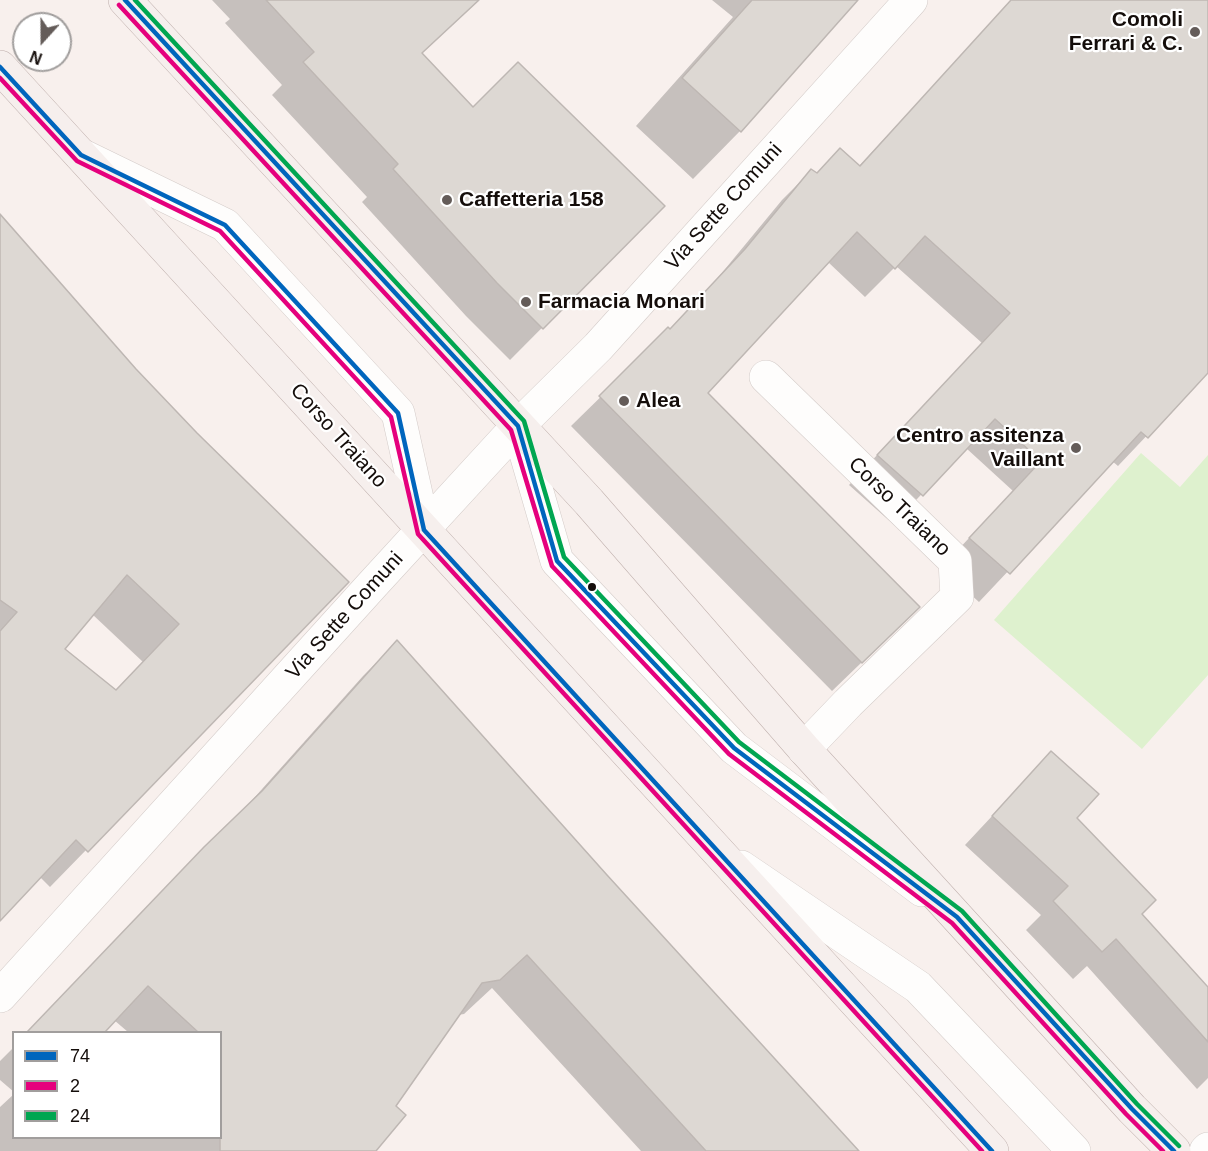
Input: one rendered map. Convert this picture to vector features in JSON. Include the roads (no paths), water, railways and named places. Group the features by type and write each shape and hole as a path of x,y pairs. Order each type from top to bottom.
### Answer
{"main road":[{"path":"124,0 603,518 804,749 1132,1109 1174,1151"},
{"name":"Corso Traiano","path":"0,67 992,1151"}],"street":[{"name":"Via Sette Comuni","path":"0,996 373,584 518,426 597,346 911,0"},
{"path":"81,155 225,225 398,413 424,530"},
{"name":"Corso Traiano","path":"766,377 955,561 957,597 848,702 804,749"},
{"path":"518,426 557,561 734,748 957,917"},
{"path":"719,853 918,987 1074,1151"}],"place":[{"name":"Comoli Ferrari & C.","path":"1195,32"},
{"name":"Caffetteria 158","path":"447,200"},
{"name":"Farmacia Monari","path":"526,302"},
{"name":"Alea","path":"624,401"},
{"name":"Centro assitenza Vaillant","path":"1076,448"}]}
